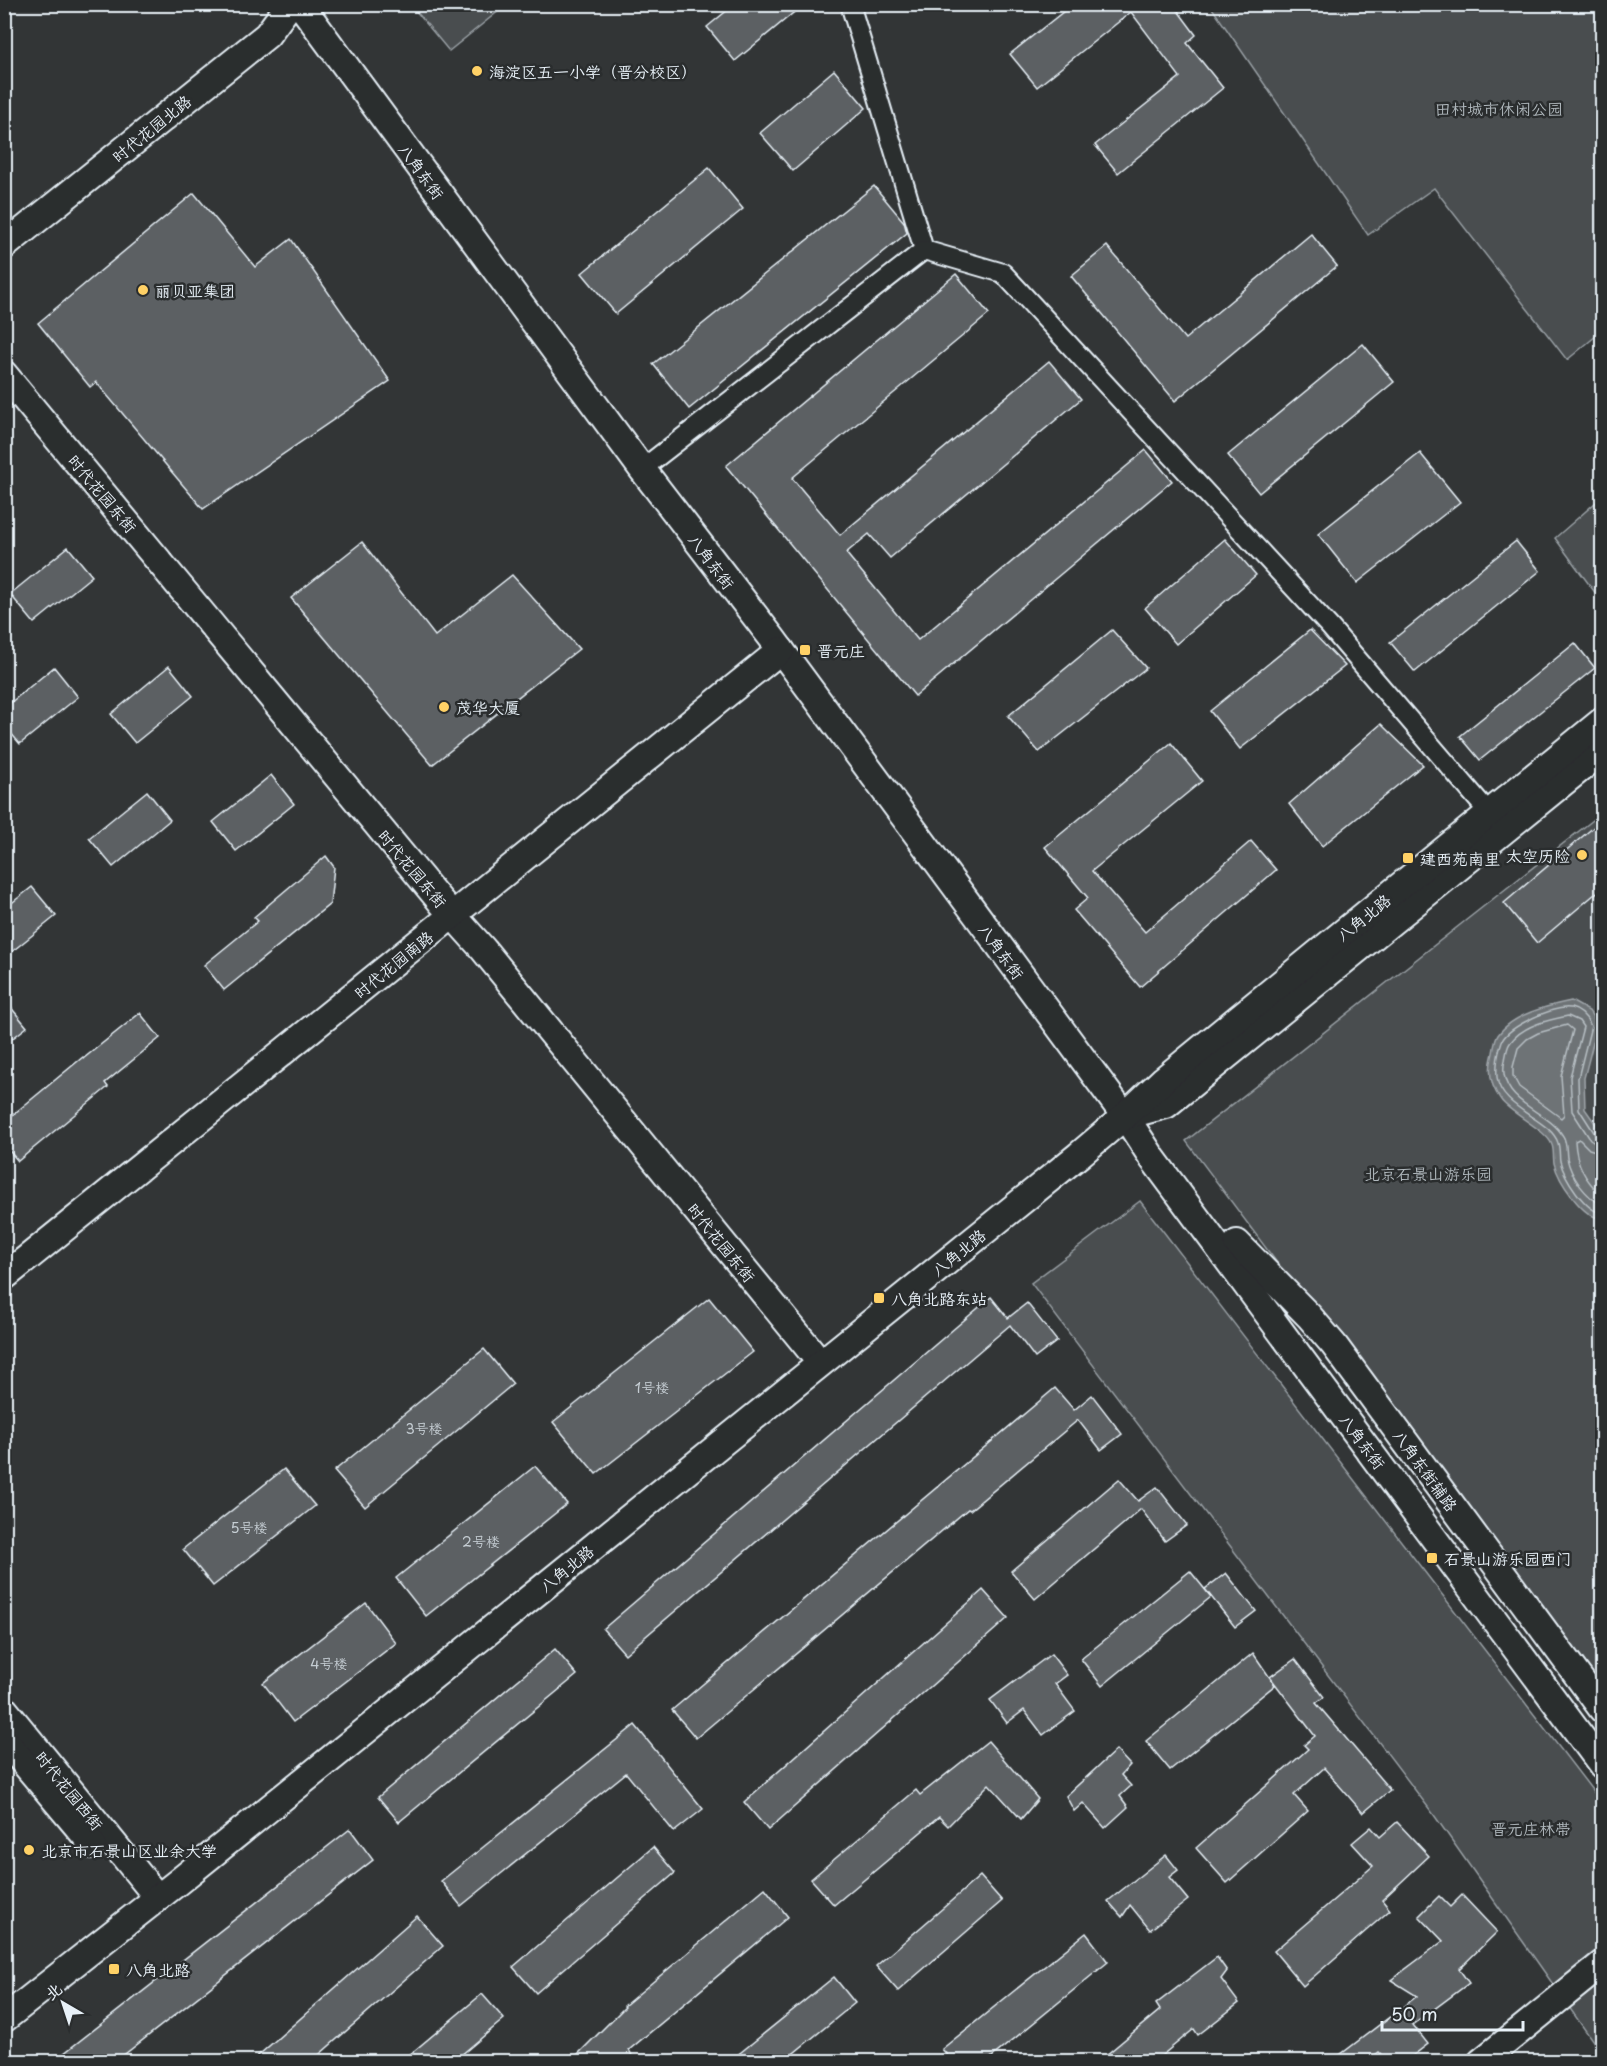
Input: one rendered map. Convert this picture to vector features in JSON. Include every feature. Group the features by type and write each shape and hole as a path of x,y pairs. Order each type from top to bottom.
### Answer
{"street":[{"name":"时代花园北路","path":"4,225 268,11 282,4"},
{"name":"时代花园北路","path":"4,246 267,35 290,4"},
{"name":"八角东街","path":"300,4 642,468 776,644 1125,1116 1153,1159 1602,1765"},
{"path":"850,4 924,250"},
{"path":"642,468 924,250"},
{"path":"924,250 1003,273 1330,627 1490,814"},
{"name":"时代花园东街","path":"4,374 447,909 483,949 820,1362"},
{"name":"时代花园南路","path":"4,1263 776,644"},
{"name":"八角北路","path":"4,2019 152,1903 1125,1116 1164,1080 1602,721"},
{"name":"八角北路","path":"1125,1116 1166,1105 1602,751"},
{"name":"时代花园南路","path":"4,1277 447,909"},
{"name":"八角东街","path":"1125,1116 1168,1152 1602,1735"},
{"name":"八角东街辅路","path":"1237,1243 1309,1316 1334,1345 1602,1709"},
{"name":"时代花园西街","path":"4,1709 152,1903"},
{"name":"时代花园西街","path":"4,1739 152,1903"},
{"path":"1481,2061 1602,1965"}],"green space":[{"path":"411,5 506,5 449,51"},
{"name":"田村城市休闲公园","path":"1210,5 1602,5 1602,331 1567,360 1434,188 1368,235"},
{"path":"1602,497 1602,602 1555,538"},
{"name":"北京石景山游乐园","path":"1602,813 1602,1698 1186,1141"},
{"name":"晋元庄林带","path":"1140,1201 1602,1803 1602,2054 1434,1815 1031,1283"}],"water":[{"path":"1571,1001 1589,1011 1598,1024 1584,1078 1585,1109 1602,1133 1602,1218 1587,1212 1572,1197 1556,1170 1553,1147 1549,1139 1501,1100 1490,1074 1496,1040 1504,1028 1521,1016"}],"building":[{"path":"735,4 804,4 735,61 707,27"},
{"path":"1073,4 1173,4 1196,35 1187,43 1223,88 1118,173 1095,145 1180,77 1131,12 1037,87 1010,54"},
{"path":"834,70 866,108 793,171 760,133"},
{"path":"709,168 743,209 616,314 582,273"},
{"path":"874,186 904,222 907,233 689,409 653,364"},
{"path":"194,193 255,267 291,239 390,381 203,509 96,382 90,387 38,323"},
{"path":"1311,234 1337,266 1175,401 1071,276 1107,246 1185,339"},
{"path":"956,274 989,314 792,478 840,535 1049,361 1081,399 890,558 869,534 846,553 918,640 1146,450 1172,481 915,696 726,466"},
{"path":"1363,344 1394,382 1259,493 1228,455"},
{"path":"1420,453 1460,502 1357,583 1318,534"},
{"path":"1225,539 1256,575 1176,644 1145,608"},
{"path":"1516,541 1540,571 1415,672 1390,642"},
{"name":"茂华大厦","path":"362,542 435,636 512,575 579,649 432,765 291,598"},
{"path":"68,547 92,576 34,623 10,594"},
{"path":"1112,630 1146,668 1039,752 1008,716"},
{"path":"1310,630 1345,666 1240,749 1210,711"},
{"path":"1575,643 1595,668 1480,760 1460,736"},
{"path":"169,666 193,696 135,743 111,714"},
{"path":"54,667 78,697 20,744 4,725 4,708"},
{"path":"1381,724 1423,765 1322,846 1289,804"},
{"path":"1171,743 1202,781 1092,871 1145,932 1251,841 1276,870 1140,987 1074,910 1088,898 1045,847"},
{"path":"271,775 294,804 236,851 213,822"},
{"path":"147,791 170,820 113,867 89,838"},
{"name":"太空历险","path":"1602,820 1602,888 1537,943 1504,903"},
{"path":"326,856 334,867 330,904 224,990 204,965 258,921 254,917"},
{"path":"32,887 56,916 4,958 4,909"},
{"path":"4,999 27,1027 4,1045"},
{"path":"140,1013 160,1038 105,1083 108,1087 18,1161 4,1145 4,1122"},
{"path":"991,1297 1008,1318 1027,1303 1057,1341 1035,1358 1010,1325 625,1654 603,1629"},
{"path":"709,1298 753,1352 596,1474 553,1422"},
{"path":"484,1349 513,1384 365,1507 334,1471"},
{"path":"1055,1388 1074,1410 1092,1395 1122,1434 1101,1450 1078,1420 970,1510 968,1509 696,1738 672,1710"},
{"path":"535,1466 567,1504 426,1616 396,1578"},
{"path":"284,1469 315,1506 213,1586 183,1549"},
{"path":"1119,1479 1138,1501 1157,1487 1187,1525 1165,1541 1141,1509 1035,1599 1011,1571"},
{"path":"1190,1571 1211,1597 1102,1686 1081,1659"},
{"path":"1226,1573 1256,1611 1235,1627 1205,1589"},
{"path":"983,1590 1008,1618 768,1830 744,1802"},
{"path":"366,1603 396,1643 293,1722 263,1683"},
{"path":"555,1649 577,1675 399,1822 378,1797"},
{"path":"1253,1653 1275,1685 1170,1770 1146,1741"},
{"path":"1051,1654 1067,1675 1055,1684 1075,1711 1043,1735 1024,1710 1007,1723 990,1700"},
{"path":"1295,1659 1324,1697 1316,1703 1390,1790 1363,1813 1324,1768 1294,1795 1308,1811 1227,1883 1196,1848 1308,1749 1304,1745 1315,1736 1270,1677"},
{"path":"635,1725 703,1809 674,1832 626,1773 461,1906 441,1881"},
{"path":"988,1741 1038,1799 1021,1819 989,1784 948,1826 939,1817 834,1905 811,1879 916,1790 920,1795"},
{"path":"1116,1750 1130,1765 1121,1775 1131,1786 1120,1796 1128,1807 1105,1828 1083,1803 1074,1811 1066,1796"},
{"path":"1397,1822 1429,1856 1382,1900 1390,1910 1303,1986 1274,1951 1373,1866 1352,1843 1371,1827 1380,1837"},
{"path":"350,1829 373,1860 116,2061 54,2061"},
{"path":"653,1847 675,1873 536,1993 513,1967"},
{"path":"1166,1855 1178,1870 1169,1877 1188,1900 1150,1930 1130,1905 1122,1917 1108,1901"},
{"path":"980,1876 1002,1901 898,1991 876,1966"},
{"path":"765,1888 788,1917 629,2050 635,2061 571,2061 624,2006"},
{"path":"1462,1895 1497,1932 1459,1969 1469,1983 1413,2025 1428,2044 1406,2061 1387,2061 1379,2052 1367,2061 1332,2061 1417,1996 1391,1980 1443,1941 1419,1916 1439,1896 1450,1907"},
{"path":"417,1916 443,1946 312,2061 252,2061"},
{"path":"1086,1933 1108,1962 987,2061 952,2061 942,2049"},
{"path":"1217,1957 1227,1971 1221,1979 1239,2003 1198,2035 1194,2029 1155,2061 1099,2061 1160,2010 1156,2004"},
{"path":"834,1977 855,2003 784,2061 730,2061"},
{"path":"482,1994 504,2019 454,2061 402,2061"}],"place":[{"name":"海淀区五一小学（晋分校区）","path":"477,71"},
{"name":"丽贝亚集团","path":"143,290"},
{"name":"晋元庄","path":"805,650"},
{"name":"茂华大厦","path":"444,707"},
{"name":"太空历险","path":"1582,855"},
{"name":"建西苑南里","path":"1408,858"},
{"name":"八角北路东站","path":"879,1298"},
{"name":"石景山游乐园西门","path":"1432,1558"},
{"name":"北京市石景山区业余大学","path":"29,1850"},
{"name":"八角北路","path":"114,1969"}]}
